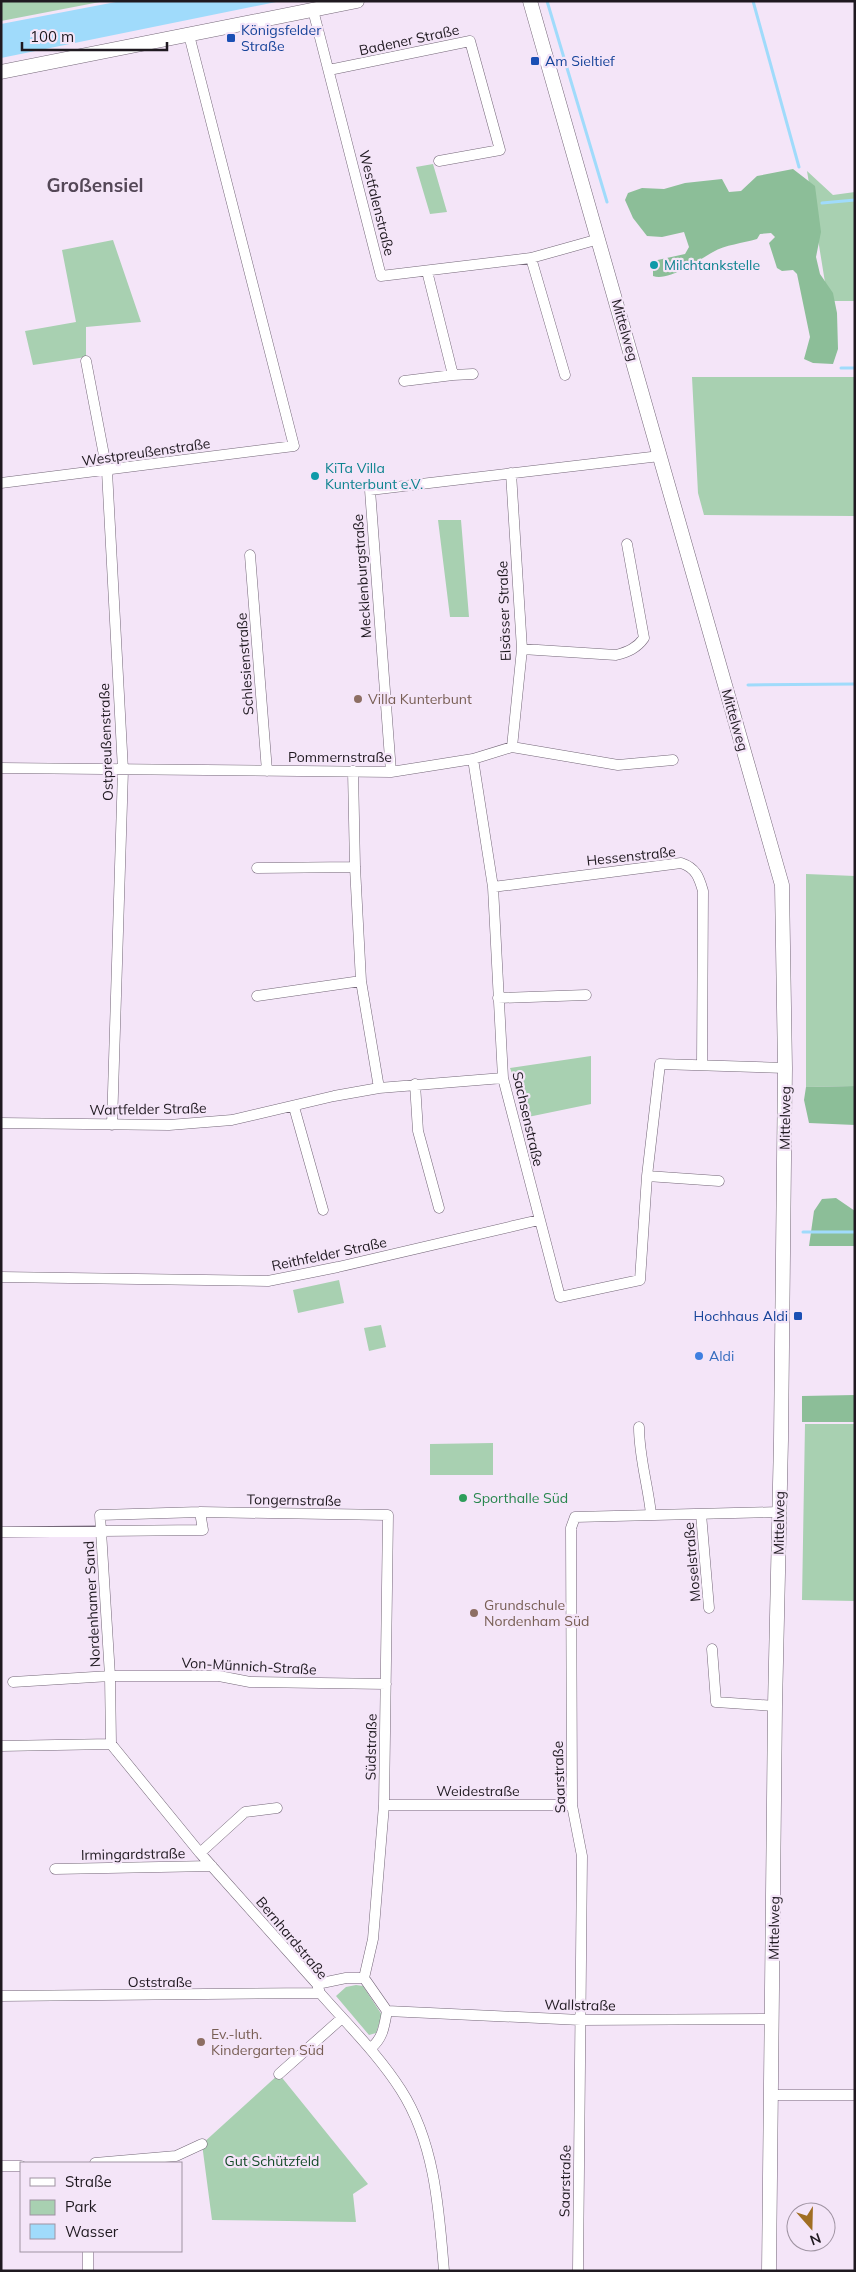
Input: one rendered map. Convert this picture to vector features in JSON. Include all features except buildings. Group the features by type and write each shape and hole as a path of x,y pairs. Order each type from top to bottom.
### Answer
{"street":[{"path":"1,72 357,1"},
{"name":"Mittelweg","path":"530,1 782,885 785,1068 775,1706 769,2271"},
{"name":"Westfalenstraße","path":"313,10 381,276 531,258 599,239"},
{"name":"Westpreußenstraße","path":"1,483 294,446 189,35"},
{"name":"Badener Straße","path":"329,70 470,41 500,150 439,161"},
{"path":"531,258 565,375"},
{"path":"428,271 453,375"},
{"name":"Ostpreußenstraße","path":"86,362 107,471 123,770 112,1125"},
{"path":"404,381 472,374"},
{"name":"Mecklenburgstraße","path":"391,772 370,490 660,456"},
{"name":"Elsässer Straße","path":"511,473 522,649 512,748"},
{"path":"522,649 616,655 629,652 640,644 644,638 627,544"},
{"name":"Schlesienstraße","path":"250,554 267,771"},
{"name":"Pommernstraße","path":"1,768 391,772 473,759 512,748 618,765 673,760"},
{"name":"Sachsenstraße","path":"473,759 493,886 503,1078 560,1297 640,1280 647,1176 660,1064 785,1068"},
{"path":"353,771 355,867 361,981 379,1088"},
{"name":"Hessenstraße","path":"493,886 681,862 692,866 699,878 703,891 702,1065"},
{"path":"257,868 355,867"},
{"path":"257,996 361,981"},
{"path":"498,998 586,995"},
{"name":"Wartfelder Straße","path":"1,1123 169,1125 232,1120 294,1107 334,1096 379,1088 503,1078"},
{"path":"415,1084 418,1131 439,1208"},
{"path":"294,1107 323,1210"},
{"path":"647,1176 719,1181"},
{"name":"Reithfelder Straße","path":"1,1277 268,1281 338,1267 539,1220"},
{"path":"639,1427 639,1449 647,1481 651,1514"},
{"path":"1,1532 203,1530 200,1512"},
{"name":"Tongernstraße","path":"102,1532 100,1515 200,1512 388,1515"},
{"name":"Saarstraße","path":"578,2271 582,1856 572,1805 571,1528 575,1517 779,1512"},
{"name":"Moselstraße","path":"701,1514 709,1608"},
{"name":"Südstraße","path":"364,1978 373,1939 384,1805 388,1515"},
{"name":"Nordenhamer Sand","path":"102,1532 110,1676 111,1744"},
{"path":"712,1649 716,1702 775,1706"},
{"name":"Nordenhamer Sand","path":"14,1682 110,1676"},
{"name":"Von-Münnich-Straße","path":"110,1676 219,1676 250,1682 386,1684"},
{"path":"1,1746 111,1744"},
{"name":"Bernhardstraße","path":"111,1744 200,1853 342,2018 371,2048 402,2091 422,2132 439,2203 444,2271"},
{"name":"Weidestraße","path":"384,1805 572,1805"},
{"path":"200,1853 245,1812 277,1808"},
{"name":"Irmingardstraße","path":"55,1869 212,1866"},
{"name":"Oststraße","path":"1,1996 318,1989 346,1978 364,1978"},
{"path":"364,1978 387,2012 380,2041 371,2048"},
{"name":"Wallstraße","path":"387,2012 581,2020 773,2019"},
{"path":"279,2074 342,2018"},
{"path":"772,2095 855,2095"},
{"path":"107,2162 176,2156 202,2144"},
{"path":"1,2166 20,2166"},
{"path":"88,2252 88,2271"}],"green space":[{"path":"1,1 105,1 1,21"},
{"path":"433,164 447,212 430,214 416,167"},
{"path":"793,169 815,186 821,232 816,257 820,274 833,293 837,313 838,349 833,364 813,363 804,359 810,337 797,274 793,270 782,271 777,268 769,243 775,237 771,233 760,234 757,239 718,250 692,265 667,276 653,276 653,261 685,254 689,247 684,232 662,237 647,236 633,218 625,200 628,193 642,188 664,189 685,183 722,179 729,192 741,191 757,176"},
{"path":"807,171 833,195 855,192 855,301 828,301"},
{"path":"113,240 141,322 86,327 86,357 33,365 25,331 76,322 62,250"},
{"path":"692,377 855,377 855,516 704,515 698,493"},
{"path":"438,520 461,520 469,617 450,617"},
{"path":"806,874 855,876 855,1086 806,1087"},
{"path":"591,1056 591,1104 528,1117 510,1068"},
{"path":"855,1086 855,1125 809,1123 804,1100 806,1087"},
{"path":"836,1198 855,1211 855,1246 809,1246 814,1211 822,1199"},
{"path":"339,1280 344,1303 298,1313 293,1290"},
{"path":"381,1325 386,1347 369,1351 364,1328"},
{"path":"855,1395 855,1422 802,1422 802,1396"},
{"path":"805,1424 855,1424 855,1601 802,1600"},
{"path":"493,1443 493,1475 430,1475 430,1444"},
{"path":"363,1986 382,2015 376,2033 369,2035 336,1996 346,1987"},
{"name":"Gut Schützfeld","path":"279,2074 368,2184 353,2194 356,2222 212,2220 202,2144"}],"water":[{"path":"121,1 281,1 1,58 1,24"}],"waterway":[{"path":"547,1 607,202"},
{"path":"753,1 799,167"},
{"path":"822,203 855,200"},
{"path":"841,368 855,368"},
{"path":"748,685 855,684"},
{"path":"803,1232 855,1232"}],"place":[{"name":"Königsfelder Straße","path":"231,38"},
{"name":"Am Sieltief","path":"535,61"},
{"name":"Milchtankstelle","path":"654,265"},
{"name":"KiTa Villa Kunterbunt e.V.","path":"315,476"},
{"name":"Villa Kunterbunt","path":"358,699"},
{"name":"Hochhaus Aldi","path":"798,1316"},
{"name":"Aldi","path":"699,1356"},
{"name":"Sporthalle Süd","path":"463,1498"},
{"name":"Grundschule Nordenham Süd","path":"474,1613"},
{"name":"Ev.-luth. Kindergarten Süd","path":"201,2042"}],"district":[{"name":"Großensiel","path":"95,185"}]}
